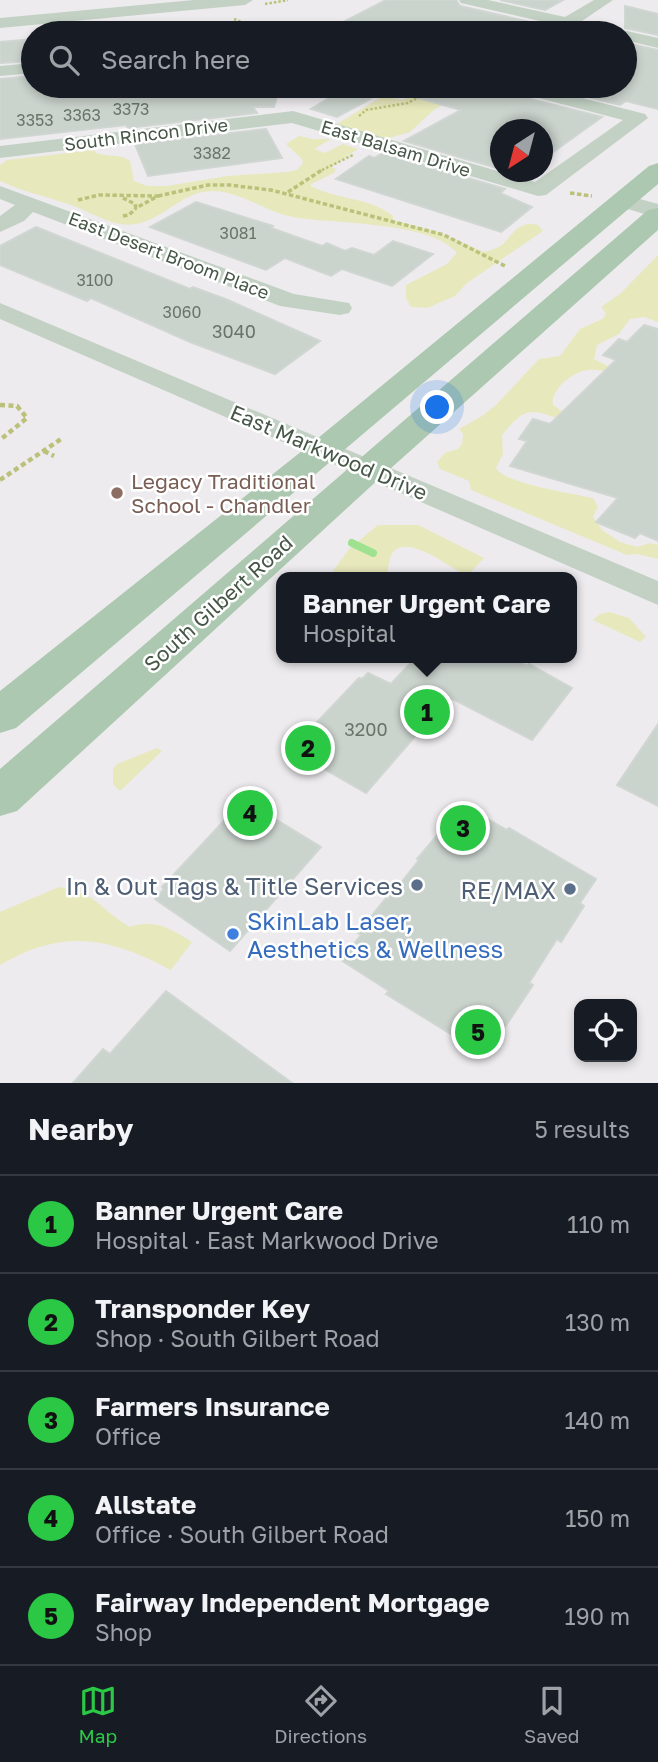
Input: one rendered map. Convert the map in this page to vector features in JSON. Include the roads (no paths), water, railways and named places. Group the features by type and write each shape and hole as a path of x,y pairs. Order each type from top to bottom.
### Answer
{"main road":[{"path":"0,716 324,451 658,171"},
{"name":"South Gilbert Road","path":"0,797 368,469 658,216"}],"street":[{"path":"0,15 163,0"},
{"path":"21,21 245,0"},
{"path":"467,0 543,21"},
{"path":"562,21 588,0"},
{"path":"565,21 605,0"},
{"path":"0,23 21,21"},
{"path":"637,39 658,43"},
{"path":"0,71 21,69"},
{"name":"East Balsam Drive","path":"293,117 538,190 638,118 560,98"},
{"name":"South Rincon Drive","path":"0,152 293,117"},
{"name":"East Desert Broom Place","path":"0,192 289,301 340,307"},
{"path":"627,196 658,200"},
{"path":"627,196 658,211"},
{"path":"0,212 41,207"},
{"path":"0,225 41,207"},
{"name":"East Markwood Drive","path":"0,310 658,594"}],"waterway":[{"path":"352,543 373,553"}],"place":[{"name":"Legacy Traditional School - Chandler","path":"117,493"},
{"name":"Banner Urgent Care","path":"427,712"},
{"name":"Transponder Key","path":"308,748"},
{"name":"Allstate","path":"250,813"},
{"name":"Farmers Insurance","path":"463,828"},
{"name":"In & Out Tags & Title Services","path":"417,885"},
{"name":"RE/MAX","path":"570,889"},
{"name":"SkinLab Laser, Aesthetics & Wellness","path":"233,934"},
{"name":"Fairway Independent Mortgage","path":"478,1032"}]}
